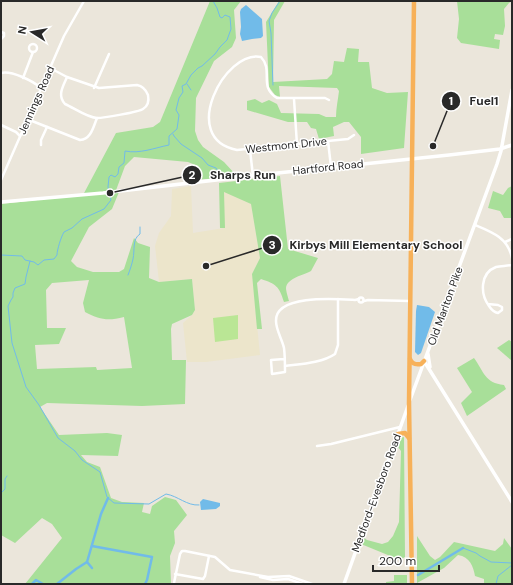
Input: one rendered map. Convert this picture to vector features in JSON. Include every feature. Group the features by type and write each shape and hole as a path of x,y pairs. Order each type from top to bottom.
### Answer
{"highway":[{"path":"412,584 409,403 414,1"},
{"path":"410,357 412,362 416,364 422,364 424,361"},
{"path":"398,434 405,433 410,438"}],"street":[{"name":"Jennings Road","path":"1,180 65,34 84,1"},
{"path":"1,32 4,36 4,38 1,39"},
{"path":"23,78 33,52"},
{"path":"94,88 109,54"},
{"name":"Westmont Drive","path":"329,100 325,98 277,98 267,87 266,65 261,58 256,57 248,59 235,66 219,84 208,114 209,126 212,134 218,141 226,147 237,150 250,150 348,139 354,135"},
{"path":"50,68 94,88 103,89 137,85 144,89 148,96 148,103 146,107 139,112 97,118 63,102 61,91 68,77"},
{"path":"1,73 9,72 41,88"},
{"name":"Old Marlton Pike","path":"421,369 497,164 502,148 512,90"},
{"path":"294,99 297,145"},
{"path":"27,119 74,139 84,140 90,135 97,118"},
{"path":"1,131 2,126 16,132 20,136"},
{"path":"41,146 41,140 47,127"},
{"path":"328,141 331,167"},
{"name":"Hartford Road","path":"1,202 103,193 502,148 512,145"},
{"path":"250,150 253,176"},
{"path":"475,225 495,234 505,242 511,250 512,258"},
{"path":"505,242 512,239"},
{"path":"488,304 500,305 502,310 500,313 496,313 488,304 482,293 486,277 495,267 512,266"},
{"path":"284,359 271,360 272,374 286,372 284,349 276,320 278,312 286,305 313,299 359,300 361,303 364,300 410,301"},
{"path":"285,366 304,364 324,359 335,354 338,345 338,299"},
{"path":"428,351 430,370"},
{"path":"424,361 512,502"},
{"path":"421,369 430,370"},
{"name":"Medford-Evesboro Road","path":"344,584 421,369"},
{"path":"317,446 400,427"},
{"path":"174,583 175,574 182,551 215,557 230,570 272,580 288,579 303,584"},
{"path":"175,574 203,579 209,556"},
{"path":"258,576 289,576 312,584"}],"shaded area":[{"path":"191,186 193,233 224,228 224,191 251,204 260,258 252,274 260,355 206,362 187,362 183,323 195,310 192,279 159,282 155,246 159,233 171,216 172,189"}],"green space":[{"path":"210,1 241,1 234,10 236,38 232,47 214,61 196,98 195,131 198,140 203,147 224,162 235,174 232,177 195,180 200,173 198,166 188,162 134,157 125,166 115,193 119,192 112,209 89,227 71,261 77,267 93,272 119,272 124,269 134,238 138,243 150,247 149,278 159,282 192,279 195,310 192,315 172,324 171,329 172,360 186,360 185,404 142,406 47,403 40,407 59,435 107,433 122,435 118,456 81,455 87,462 100,467 111,498 122,502 144,503 142,512 150,514 152,506 165,497 176,500 187,515 174,531 175,543 170,556 171,584 25,584 62,538 52,524 42,518 15,543 1,535 1,204 83,195 116,133 153,127 160,122","holes":["89,280 83,303 85,312 95,317 104,319 124,317 132,368 97,370 96,367 37,369 35,345 59,344 66,328 47,328 46,290 52,283"]},
{"path":"279,1 285,1 274,20 273,82 327,79 332,74 334,61 344,62 347,48 359,49 358,62 369,62 372,88 387,93 408,92 404,148 361,154 361,137 349,122 344,122 333,127 334,136 319,139 316,129 311,128 307,122 288,122 247,110 247,101 255,99 262,103 269,100 277,104 281,113 319,114 326,117 336,117 339,91 337,88 279,86 280,97 275,95 269,87 266,22"},
{"path":"457,1 512,1 504,9 505,26 503,35 495,34 494,39 500,40 499,49 461,43 457,38 459,19"},
{"path":"280,176 288,249 318,258 311,271 296,277 289,282 286,289 289,301 284,302 280,292 274,284 261,279 257,283 262,329 257,329 252,274 260,258 251,204 224,192 225,228 220,228 219,183"},
{"path":"512,186 512,218 504,218 500,211 488,208 493,191 503,195 508,188"},
{"path":"238,315 238,339 215,342 213,318"},
{"path":"509,340 512,342 512,361 497,348"},
{"path":"474,358 489,379 498,384 504,385 506,389 467,416 461,403 472,392 457,368"},
{"path":"404,437 405,557 400,560 361,544 363,537 367,540 382,544 388,542 393,536 399,522 401,451 398,447 394,449 400,438"},
{"path":"417,536 430,556 435,560 440,557 454,542 495,551 503,544 504,538 512,549 512,584 484,584 484,579 475,576 472,565 468,560 458,555 444,568 417,583"},
{"path":"394,575 407,575 407,584 386,584 386,582 394,581"}],"water":[{"path":"246,5 262,19 263,36 261,38 242,41 240,34 240,12"},
{"path":"417,305 429,307 435,312 421,353 418,355 415,352"},
{"path":"203,499 220,503 220,506 216,509 201,510 200,502"}],"waterway":[{"path":"109,191 109,177 111,175 115,177 118,174 119,167 124,163 125,151 142,151 169,145 169,136 177,129 179,115 176,110 179,98 183,92 182,86 186,84 191,75 215,54 227,40 231,29 230,17 225,15 222,18 220,17 213,1"},
{"path":"273,85 271,33 269,21 272,13 280,1"},
{"path":"187,84 191,90"},
{"path":"173,134 181,144 202,158 208,165 216,168 219,172 228,176"},
{"path":"1,255 22,256 25,260 34,262 38,265 44,260 54,259 57,255 59,244 64,232 72,228 82,219 104,209 111,200 110,194"},
{"path":"128,275 133,259 135,242 137,236 140,234 140,227"},
{"path":"30,261 25,284 15,288 13,297 8,306 12,343 26,387 39,405 58,438 75,451 82,460 100,472 107,497 114,503 149,504 166,494 190,504 199,505"},
{"path":"1,493 5,489 5,479 7,476"},
{"path":"57,584 87,562 101,514 108,498"},
{"path":"92,546 152,557 145,584"},
{"path":"463,548 476,553 491,562 512,563"},
{"path":"418,575 463,548"},
{"path":"87,562 92,568"},
{"path":"496,584 498,576 512,565"},
{"path":"32,584 36,580 43,584"}],"place":[{"name":"Fuel1","path":"433,146"},
{"name":"Sharps Run","path":"110,193"},
{"name":"Kirbys Mill Elementary School","path":"206,266"}]}
